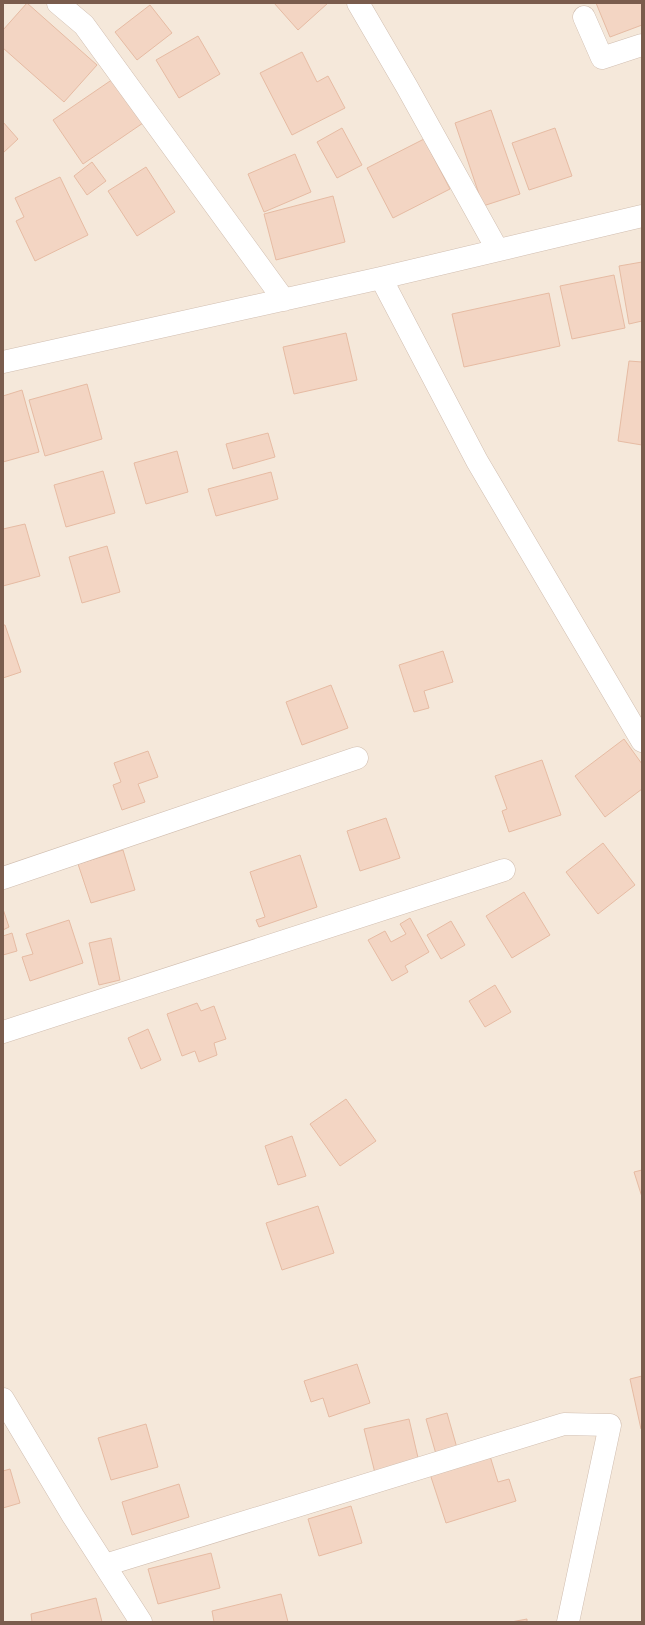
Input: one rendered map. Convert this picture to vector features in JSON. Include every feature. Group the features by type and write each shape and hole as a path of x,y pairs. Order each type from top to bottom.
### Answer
{"street":[{"path":"58,3 84,25 284,300"},
{"path":"358,3 407,87 497,249"},
{"path":"584,17 602,58 642,45"},
{"path":"3,362 382,278 497,249 642,216"},
{"path":"382,278 477,460 642,741"},
{"path":"3,878 357,758"},
{"path":"3,1032 504,870"},
{"path":"3,1399 73,1516 141,1622"},
{"path":"104,1565 564,1424 610,1425 568,1622"}],"shaded area":[{"path":"3,3 642,3 642,1622 3,1622"}],"building":[{"path":"27,3 97,65 64,102 3,48 3,30"},
{"path":"274,3 328,3 298,30"},
{"path":"596,3 642,3 642,25 610,37"},
{"path":"150,5 172,33 137,60 115,32"},
{"path":"198,36 220,74 179,98 156,60"},
{"path":"302,52 317,82 328,76 345,108 292,135 260,73"},
{"path":"113,79 143,123 83,164 53,120"},
{"path":"491,110 520,194 483,206 455,123"},
{"path":"3,122 18,139 3,153"},
{"path":"342,128 362,165 337,178 317,142"},
{"path":"555,128 572,176 529,190 512,143"},
{"path":"424,139 450,189 393,218 367,168"},
{"path":"295,154 311,192 264,212 248,174"},
{"path":"92,162 106,181 87,195 74,176"},
{"path":"146,167 175,212 137,236 108,191"},
{"path":"60,177 88,235 35,261 16,221 24,217 15,198"},
{"path":"333,196 345,242 276,260 264,214"},
{"path":"642,262 642,321 629,324 619,266"},
{"path":"614,275 625,328 572,339 560,286"},
{"path":"549,293 560,346 464,367 452,314"},
{"path":"346,333 357,380 294,394 283,347"},
{"path":"629,361 642,362 642,445 618,441"},
{"path":"87,384 102,439 45,456 29,400"},
{"path":"22,390 39,452 3,462 3,396"},
{"path":"268,433 275,457 233,469 226,444"},
{"path":"177,451 188,492 146,504 134,463"},
{"path":"103,471 115,513 66,527 54,485"},
{"path":"271,472 278,499 216,516 208,489"},
{"path":"25,524 40,576 3,586 3,529"},
{"path":"107,546 120,592 82,603 69,557"},
{"path":"3,625 5,625 21,672 3,678"},
{"path":"443,651 453,682 424,691 429,708 414,712 399,665"},
{"path":"331,685 348,728 302,745 286,702"},
{"path":"624,739 642,764 642,789 605,817 575,776"},
{"path":"148,751 158,777 138,784 145,802 122,810 113,785 121,782 114,763"},
{"path":"542,760 561,815 509,832 502,811 507,809 495,776"},
{"path":"386,818 400,858 360,871 347,831"},
{"path":"603,843 635,885 598,914 566,872"},
{"path":"123,850 135,890 91,903 78,864"},
{"path":"300,855 317,907 259,927 256,920 265,917 250,872"},
{"path":"524,892 550,935 512,958 486,916"},
{"path":"3,909 9,927 3,930"},
{"path":"410,918 429,952 405,966 408,972 392,981 368,940 385,931 391,942 406,934 400,924"},
{"path":"69,920 83,963 30,981 22,957 33,954 26,934"},
{"path":"451,921 465,945 441,959 427,935"},
{"path":"12,933 17,951 3,955 3,936"},
{"path":"111,938 120,980 99,985 89,943"},
{"path":"495,985 511,1012 485,1027 469,1001"},
{"path":"197,1003 201,1011 214,1006 226,1039 214,1043 217,1055 199,1062 195,1051 182,1056 167,1014"},
{"path":"148,1029 161,1060 141,1069 128,1038"},
{"path":"346,1099 376,1141 340,1166 310,1124"},
{"path":"292,1136 306,1176 278,1185 265,1146"},
{"path":"642,1170 642,1197 634,1172"},
{"path":"318,1206 334,1253 282,1270 266,1223"},
{"path":"357,1364 370,1403 329,1417 323,1398 311,1402 304,1381"},
{"path":"642,1376 642,1429 641,1429 630,1379"},
{"path":"447,1413 457,1448 436,1454 426,1419"},
{"path":"409,1419 419,1462 375,1473 364,1429"},
{"path":"146,1424 158,1467 111,1480 98,1438"},
{"path":"490,1456 498,1482 509,1479 516,1501 446,1523 430,1474"},
{"path":"10,1469 20,1503 3,1508 3,1471"},
{"path":"179,1484 189,1517 132,1535 122,1502"},
{"path":"351,1506 362,1543 319,1556 308,1519"},
{"path":"211,1553 220,1588 158,1604 148,1569"},
{"path":"281,1594 288,1622 214,1622 212,1611"},
{"path":"96,1598 102,1622 32,1622 31,1614"},
{"path":"527,1619 527,1622 511,1622"}]}
